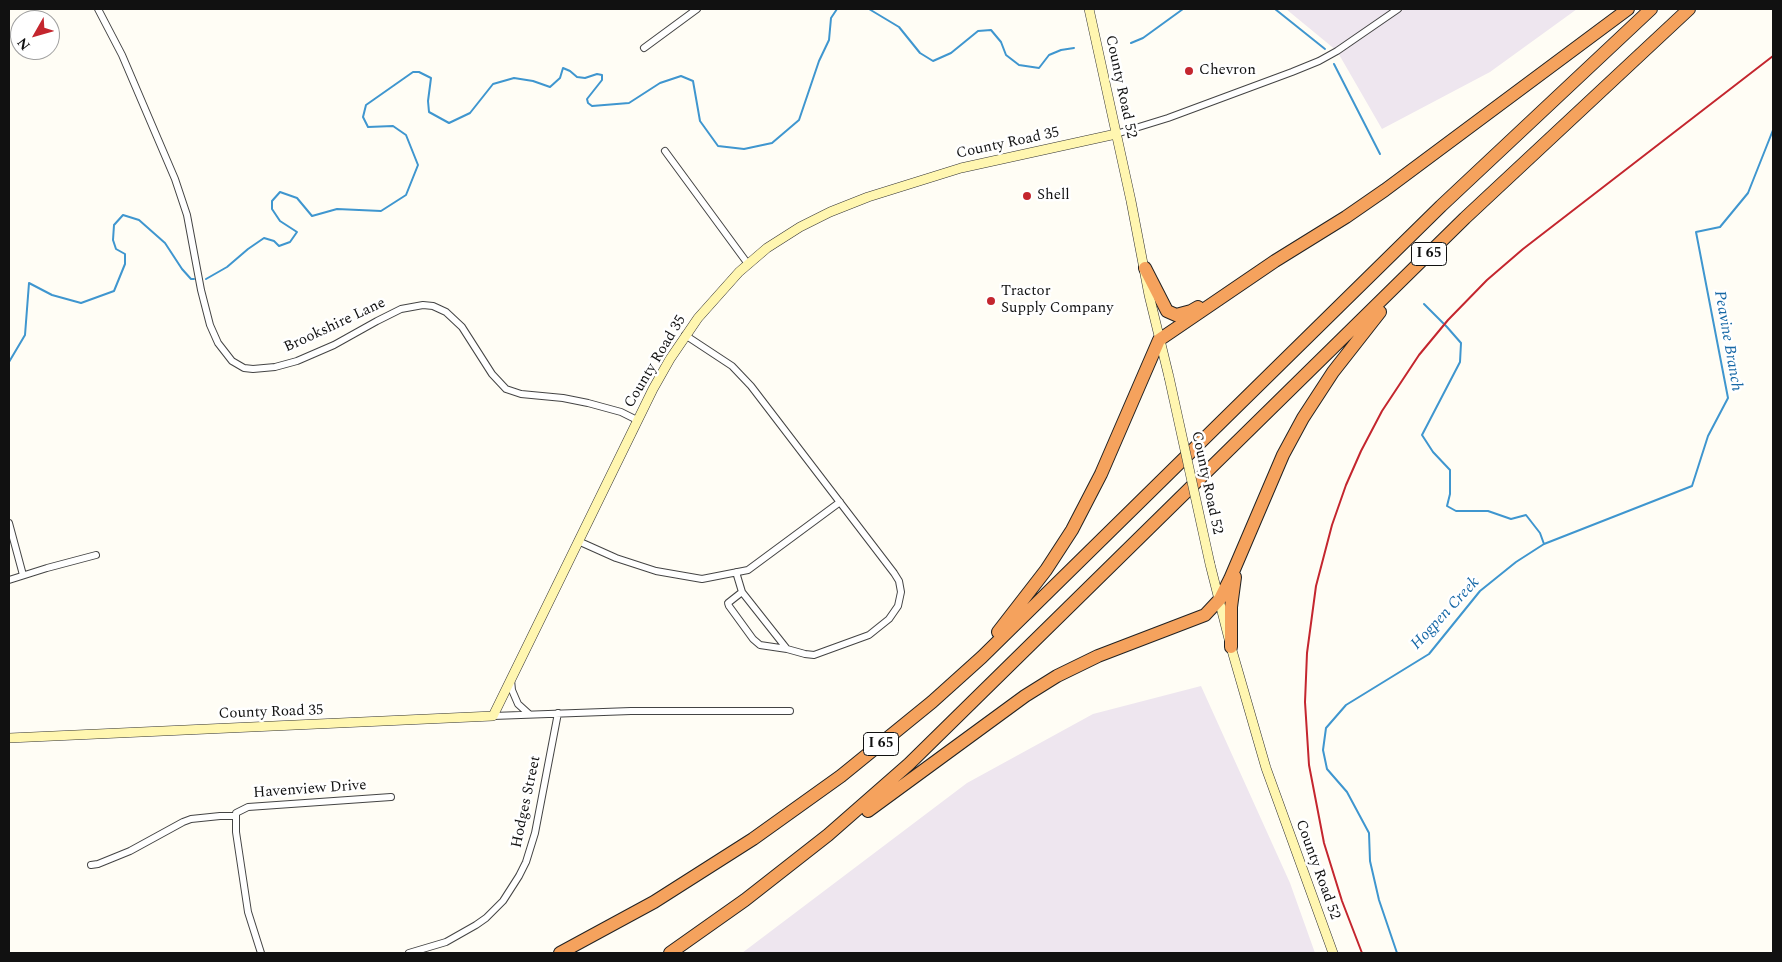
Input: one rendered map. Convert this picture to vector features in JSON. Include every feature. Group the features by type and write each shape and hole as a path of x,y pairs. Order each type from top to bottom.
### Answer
{"highway":[{"path":"932,702 1016,611 1068,537 1101,474 1159,340 1385,190 1628,9"},
{"name":"I 65","path":"560,953 654,902 753,839 841,776 932,702 1039,602 1448,199 1651,9"},
{"name":"I 65","path":"670,953 754,893 828,835 916,758 1439,244 1689,9"},
{"path":"754,893 1025,696 1057,676 1098,656 1205,615 1220,599 1237,565 1283,455 1313,401 1362,334 1439,244"},
{"path":"1144,268 1167,311 1176,315 1191,311 1261,271"},
{"path":"1231,647 1231,607 1237,565"}],"street":[{"name":"Brookshire Lane","path":"98,9 122,55 176,178 187,215 201,290 210,325 218,343 232,361 244,368 253,369 275,367 297,361 334,345 377,320 401,309 423,305 433,306 446,312 462,327 492,374 506,389 521,394 588,402 621,412 637,420"},
{"path":"644,48 697,9"},
{"name":"County Road 52","path":"1089,9 1159,340 1231,647 1266,768 1333,953"},
{"path":"1116,134 1168,118 1310,64 1338,51 1398,9"},
{"name":"County Road 35","path":"9,738 493,716 637,420 666,366 708,305 748,264 767,248 800,227 830,212 868,197 961,168 1116,134"},
{"path":"665,151 748,264"},
{"path":"686,336 732,366 751,386 899,581 901,592 898,606 889,620 869,635 814,655 760,645 753,639 728,603 742,592"},
{"path":"578,540 616,558 656,571 702,579 748,570 840,502"},
{"path":"9,523 23,575"},
{"path":"9,580 96,555"},
{"path":"736,572 742,592 787,649"},
{"path":"511,679 515,698 520,707 529,714"},
{"path":"493,716 632,711 790,711"},
{"name":"Hodges Street","path":"409,953 446,942 476,925 503,901 520,876 529,855 535,833 558,713"},
{"name":"Havenview Drive","path":"91,865 130,852 183,822 220,816 236,816 238,811 248,807 391,797"},
{"path":"236,816 236,832 248,912 261,953"}],"shaded area":[{"path":"1286,9 1577,9 1490,72 1382,129 1337,51"},
{"path":"1201,686 1290,883 1315,953 742,953 967,783 1093,714"}],"waterway":[{"name":"Hogpen Creek","path":"206,279 227,267 264,238 274,241 279,246 290,242 297,232 280,221 272,209 272,201 280,192 297,198 312,216 337,209 381,211 406,195 418,165 406,135 393,126 368,127 363,117 366,105 413,72 419,72 431,78 428,101 429,112 449,123 470,113 493,84 514,78 533,81 550,87 560,78 563,68 577,77 585,78 597,74 602,75 602,80 587,99 588,103 592,106 629,103 660,83 681,76 693,81 700,121 718,146 744,149 772,143 799,120 819,61 829,40 831,18 837,9"},
{"name":"Hogpen Creek","path":"869,9 899,27 920,53 933,61 951,53 978,31 991,30 1001,42 1006,55 1019,65 1039,68 1049,55 1061,50 1074,48"},
{"name":"Hogpen Creek","path":"1131,43 1143,38 1183,9"},
{"name":"Hogpen Creek","path":"1275,9 1325,49"},
{"name":"Hogpen Creek","path":"1334,64 1380,154"},
{"name":"Peavine Branch","path":"1544,544 1692,486 1708,436 1728,398 1696,232 1720,227 1748,193 1773,130"},
{"name":"Hogpen Creek","path":"9,362 25,335 29,283 52,295 81,303 114,291 125,264 125,254 116,249 113,240 114,225 123,215 139,220 165,243 182,269 191,279 194,279"},
{"name":"Hogpen Creek","path":"1397,953 1379,900 1370,861 1369,833 1347,792 1327,769 1323,750 1326,728 1346,705 1429,654 1480,591 1516,562 1544,544 1540,533 1526,515 1511,519 1488,511 1456,511 1447,506 1450,494 1450,470 1433,452 1422,435 1460,362 1461,343 1424,304"}],"railway":[{"path":"1362,953 1342,901 1324,843 1309,765 1305,702 1307,653 1316,586 1332,525 1346,485 1361,451 1382,411 1419,355 1448,320 1487,280 1523,249 1773,56"}],"place":[{"name":"Chevron","path":"1189,71"},
{"name":"Shell","path":"1027,196"},
{"name":"Tractor Supply Company","path":"991,301"}]}
